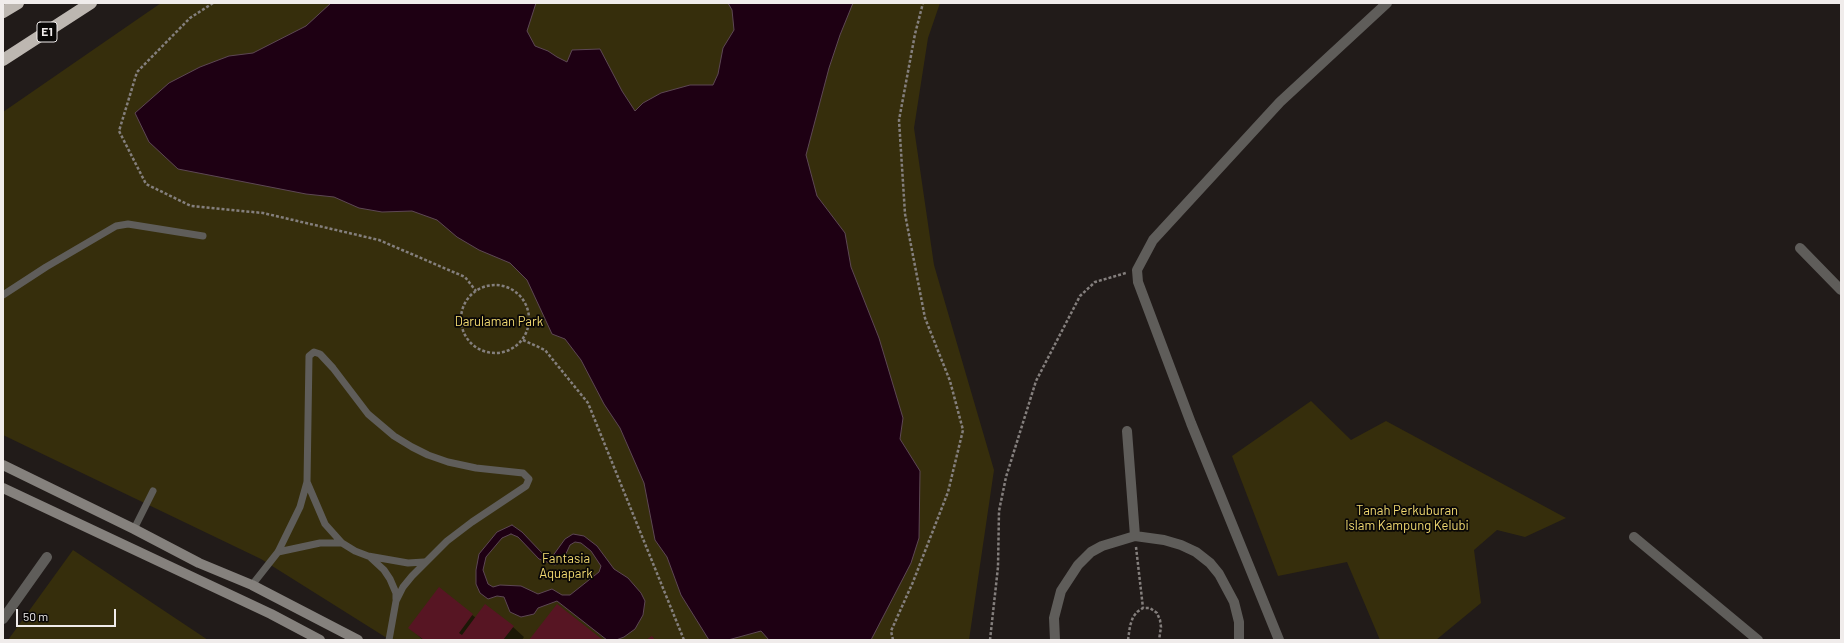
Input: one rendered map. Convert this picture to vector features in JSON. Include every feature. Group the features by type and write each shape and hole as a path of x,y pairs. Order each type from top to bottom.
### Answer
{"highway":[{"path":"3,12 18,3"},
{"name":"E1","path":"3,60 91,3"}],"street":[{"path":"1279,640 1191,423 1141,289 1136,270 1153,240 1280,102 1387,3"},
{"path":"1800,248 1841,290"},
{"path":"1127,431 1135,536"},
{"path":"3,465 200,563 252,585 358,640"},
{"path":"3,488 271,614 320,640"},
{"path":"1055,640 1054,618 1061,591 1078,565 1091,552 1102,546 1135,536 1164,540 1181,545 1196,552 1210,563 1219,574 1234,602 1239,622 1239,640"},
{"path":"1634,537 1758,640"},
{"path":"3,619 47,557"}],"lane":[{"path":"3,295 46,267 116,226 128,224 203,236"},
{"path":"252,585 278,552 300,507 307,482 309,356 314,352 320,354 333,368 368,414 394,436 412,447 428,456 448,462 476,468 523,472 529,479 526,486 472,522 447,541 424,562 403,587 396,601"},
{"path":"307,482 325,524 342,543 354,551 368,556 408,563 424,562"},
{"path":"134,529 153,490"},
{"path":"278,552 320,543 342,543"},
{"path":"368,556 380,566 390,579 396,594 389,640"}],"path":[{"path":"213,3 190,18 137,72 119,132 146,184 192,206 263,213 379,240 465,276 476,291"},
{"path":"893,640 891,631 913,582 948,492 963,430 950,381 925,318 905,214 899,120 915,34 923,3"},
{"path":"990,640 998,568 999,511 1006,477 1036,381 1080,296 1095,282 1136,270"},
{"path":"498,285 512,289 519,294 528,308 529,325 523,340 510,350 493,353 477,348 470,343 465,336 461,320 465,303 476,291 483,287 498,285"},
{"path":"523,340 545,350 588,402 684,640"},
{"path":"1135,536 1143,608"},
{"path":"1128,640 1133,617 1143,608 1150,608 1157,613 1161,627 1159,640"}],"green space":[{"name":"Darulaman Park","path":"161,3 940,3 928,38 914,128 934,265 994,470 969,640 390,640 261,559 3,435 3,112"},
{"name":"Tanah Perkuburan Islam Kampung Kelubi","path":"1311,401 1351,440 1386,421 1566,518 1525,537 1497,530 1474,550 1481,603 1436,640 1380,640 1347,562 1278,576 1232,456"},
{"path":"73,550 208,640 8,640"}],"shaded area":[{"path":"331,3 536,3 527,31 535,46 548,51 567,62 572,50 600,49 622,91 635,111 643,103 661,93 690,85 713,85 718,74 723,48 734,30 732,10 728,3 853,3 829,68 806,155 817,196 845,233 851,267 879,338 903,418 900,439 920,471 919,538 911,563 871,640 769,640 761,631 728,640 709,640 681,595 667,557 655,540 644,483 620,428 604,404 581,360 565,339 552,334 527,280 510,263 479,250 457,237 437,220 412,211 382,212 359,208 334,197 306,194 178,169 149,142 135,113 169,83 200,67 229,56 253,53 306,26"},
{"path":"512,525 522,532 542,553 552,557 565,539 573,534 584,536 597,546 614,569 628,578 641,593 645,601 643,615 635,629 624,637 616,640 607,640 557,601 538,608 534,614 521,617 510,612 504,597 497,596 488,599 480,593 476,584 476,570 479,554 497,532","holes":["511,534 518,537 539,559 555,565 563,560 570,545 575,542 581,543 591,551 601,566 599,572 570,595 562,595 552,589 538,594 521,586 500,585 493,587 488,584 483,570 486,557 502,538"]}],"building":[{"path":"439,587 473,614 459,633 462,635 485,604 514,626 503,640 424,640 408,628"},
{"path":"557,604 603,640 529,640"},
{"path":"652,636 655,640 646,640"}],"park label":[{"name":"Fantasia Aquapark","path":"566,566"}]}
